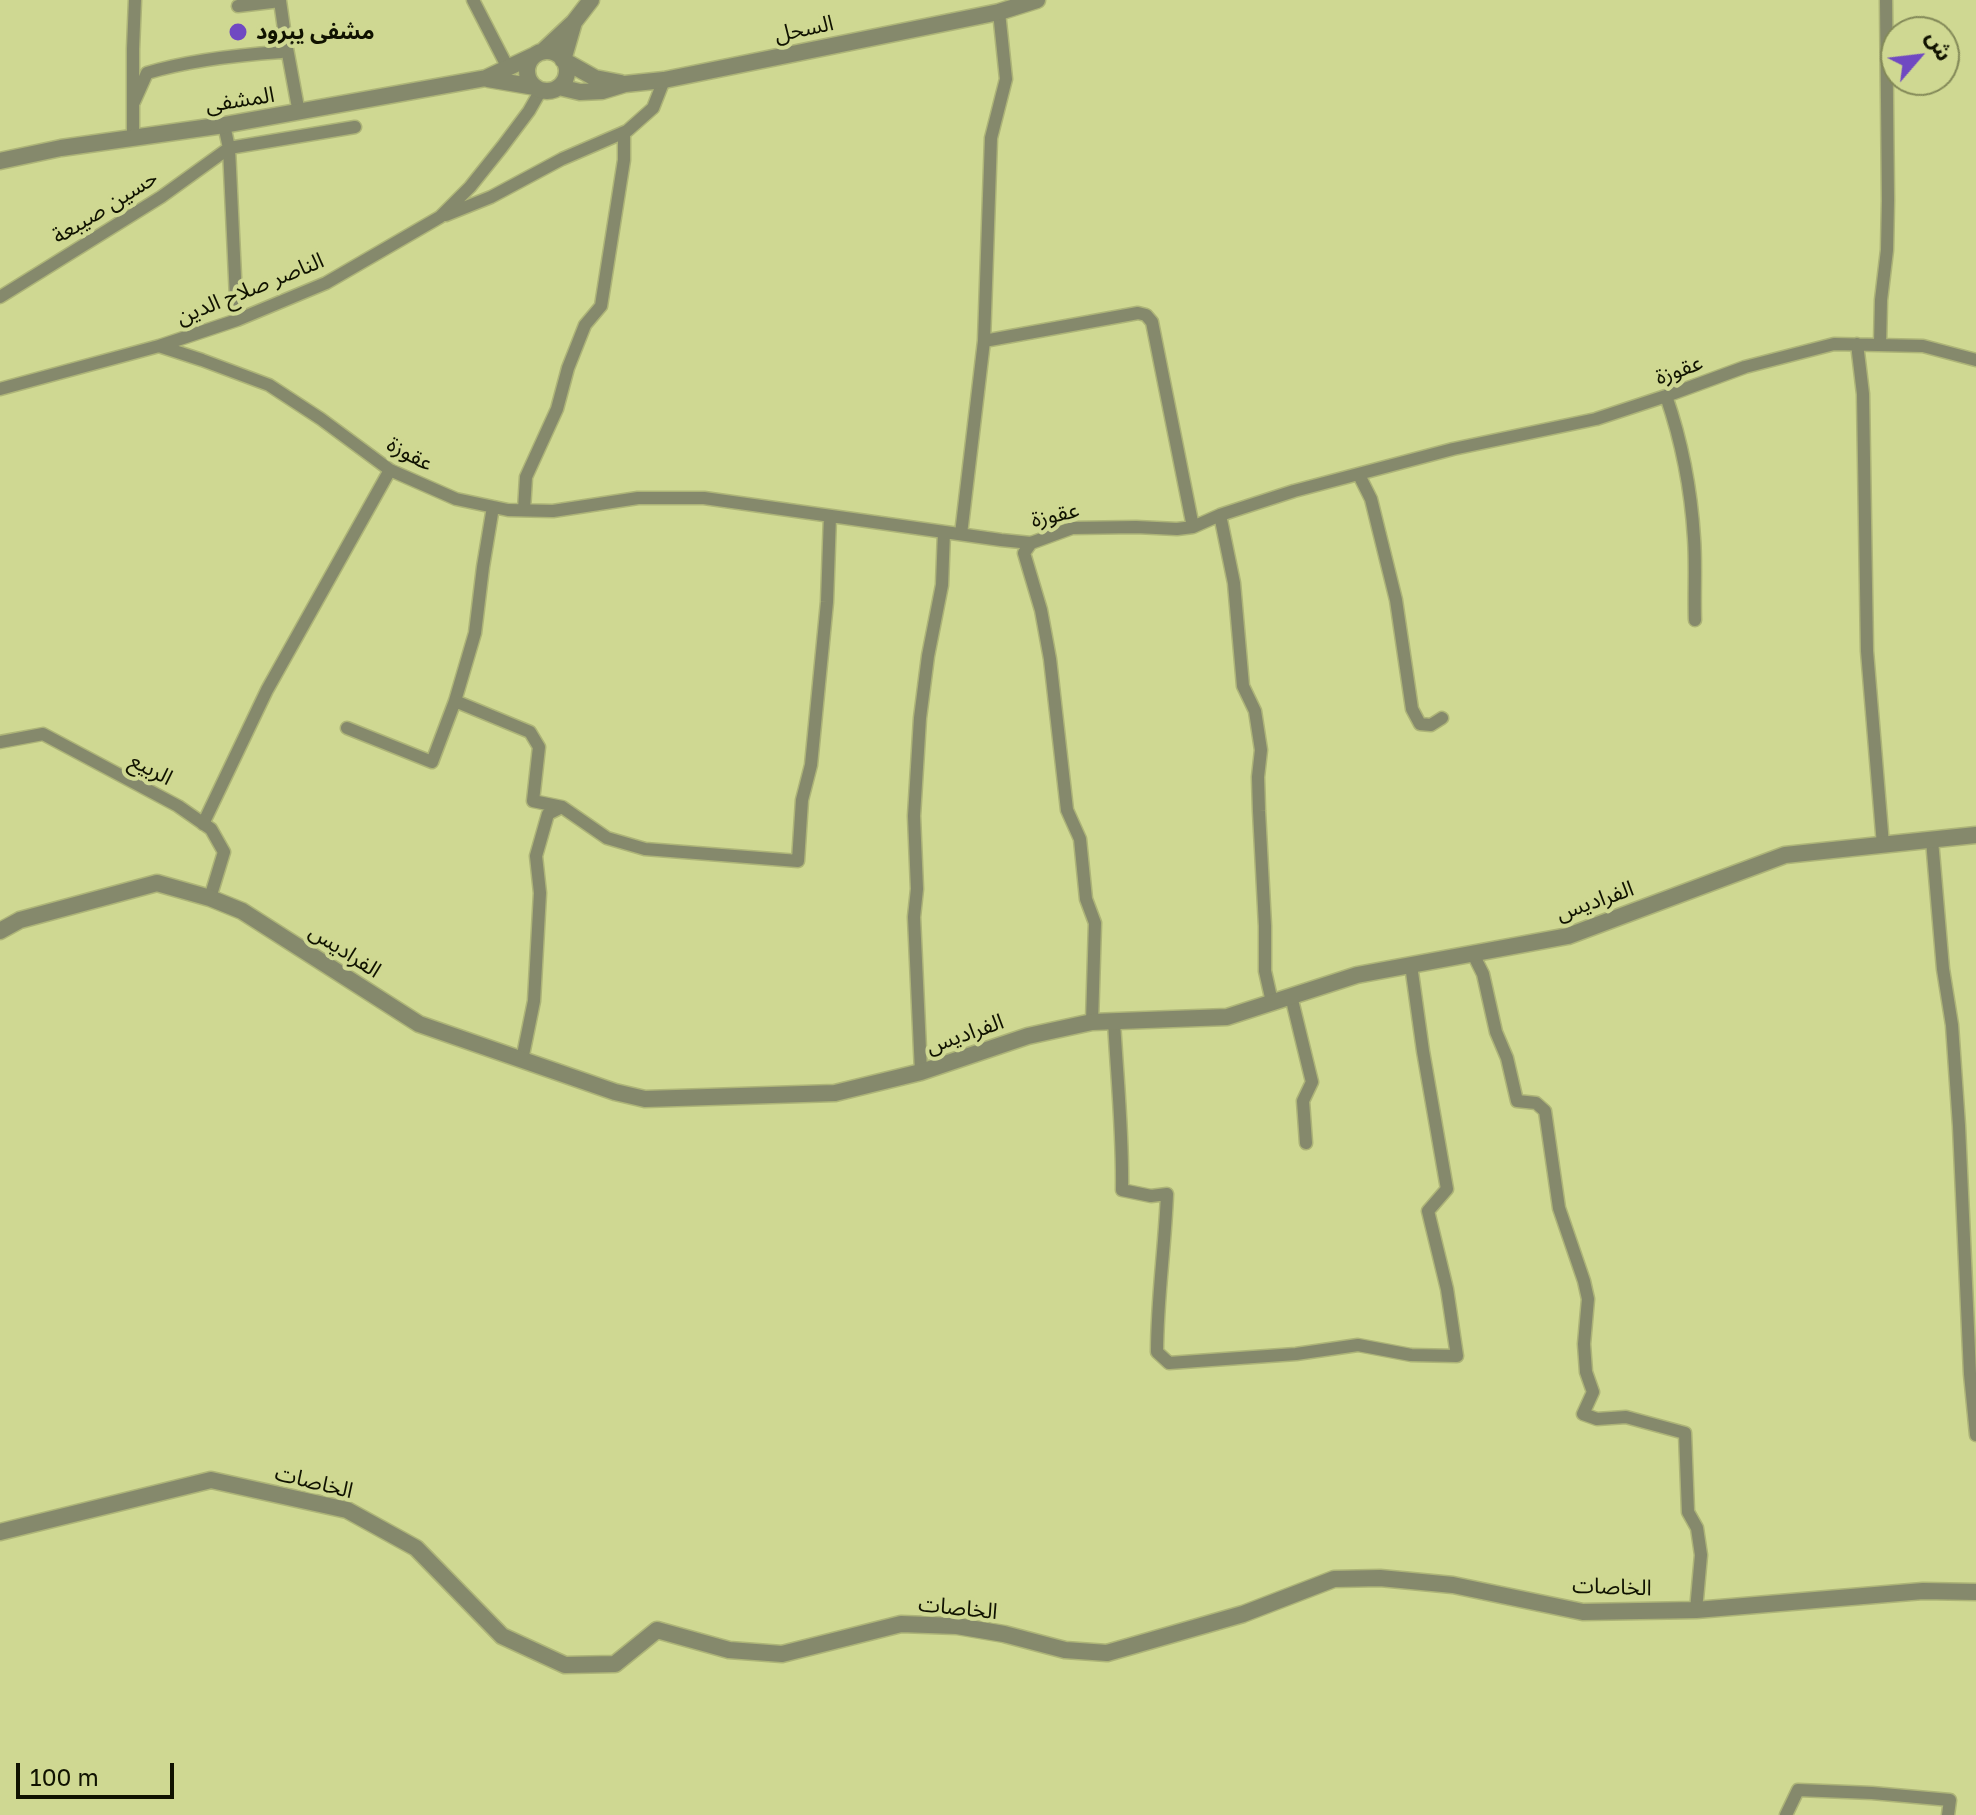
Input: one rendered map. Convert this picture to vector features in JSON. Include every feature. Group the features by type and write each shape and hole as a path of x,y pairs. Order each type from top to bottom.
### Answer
{"street":[{"path":"133,138 135,0"},
{"path":"473,0 508,68"},
{"path":"1880,345 1888,200 1886,0"},
{"path":"238,6 280,1 299,113"},
{"path":"538,89 528,78 529,62 574,22 588,1"},
{"name":"السحل","path":"559,87 580,92 602,91 625,84 664,80 999,12 1030,1"},
{"path":"961,534 984,341 991,138 1006,79 999,12"},
{"path":"486,78 538,89 553,90 559,87 566,76 563,60 574,22"},
{"path":"134,102 147,73 207,61 281,52 286,43"},
{"path":"486,78 538,53 552,52 595,78 625,84"},
{"name":"المشفى","path":"0,161 61,148 299,113 486,78"},
{"path":"440,217 491,197 562,159 624,133 653,108 664,80"},
{"name":"الناصر صلاح الدين","path":"0,389 159,346 237,320 326,283 440,217 470,187 502,147 529,111 538,89"},
{"path":"224,125 229,148 237,320"},
{"path":"229,148 355,127"},
{"path":"524,510 526,477 557,409 568,368 585,325 601,306 624,160 624,133"},
{"name":"حسين صيبعة","path":"0,297 161,197 229,148"},
{"path":"984,341 1138,313 1146,315 1152,322 1193,527"},
{"name":"عقوزة","path":"159,346 269,385 390,470 456,499 493,507 553,511 638,498 704,498 1031,543 1072,528 1193,527 1294,491 1453,449 1596,419 1745,367 1834,344 1923,346 1976,360"},
{"path":"1857,344 1863,394 1867,651 1883,845"},
{"path":"1666,396 1677,428 1688,483 1694,539 1695,620"},
{"path":"203,824 279,668 390,470"},
{"path":"1359,475 1371,499 1396,600 1412,709 1420,724 1431,725 1442,718"},
{"path":"347,728 432,762 455,701 475,633 493,507"},
{"path":"1220,515 1234,583 1243,686 1255,711 1261,750 1258,777 1265,971 1272,1002"},
{"path":"455,701 530,732 539,747 533,801 562,807 607,838 645,849 798,861 802,800 811,765 824,630 830,516"},
{"path":"921,1072 914,917 917,889 914,816 920,718 942,585 944,532"},
{"path":"1031,543 1024,553 1041,610 1050,659 1067,810 1080,839 1086,899 1095,923 1092,1022"},
{"name":"الربيع","path":"0,742 43,734 178,806 211,829 224,852 210,898"},
{"path":"522,1060 534,1001 540,893 536,856 548,814 562,807"},
{"name":"الفراديس","path":"0,931 20,920 157,883 242,911 419,1024 615,1092 645,1099 835,1093 921,1072 1028,1036 1092,1022 1227,1017 1357,975 1568,936 1785,855 1976,835"},
{"path":"1932,840 1943,969 1952,1025 1970,1374 1976,1435"},
{"path":"1473,954 1483,974 1496,1032 1507,1058 1517,1101 1536,1103 1545,1111 1559,1208 1588,1299 1584,1344 1586,1372 1593,1392 1583,1414 1597,1419 1626,1417 1685,1433 1688,1512 1697,1528 1701,1555 1696,1610"},
{"path":"1114,1021 1123,1142 1122,1190 1151,1196 1167,1194 1157,1352 1169,1363 1296,1354 1358,1345 1411,1355 1457,1356 1447,1289 1428,1211 1447,1189 1411,965"},
{"path":"1291,996 1312,1082 1303,1101 1306,1143"},
{"name":"الخاصات","path":"0,1532 211,1480 347,1510 416,1548 502,1636 565,1665 615,1664 657,1630 729,1650 782,1654 901,1624 957,1626 1065,1650 1107,1653 1243,1614 1334,1579 1380,1578 1453,1585 1583,1612 1696,1610 1923,1591 1976,1592"},
{"path":"1786,1815 1798,1790 1950,1800 1948,1815"}],"place":[{"name":"مشفى يبرود","path":"238,32"}]}
